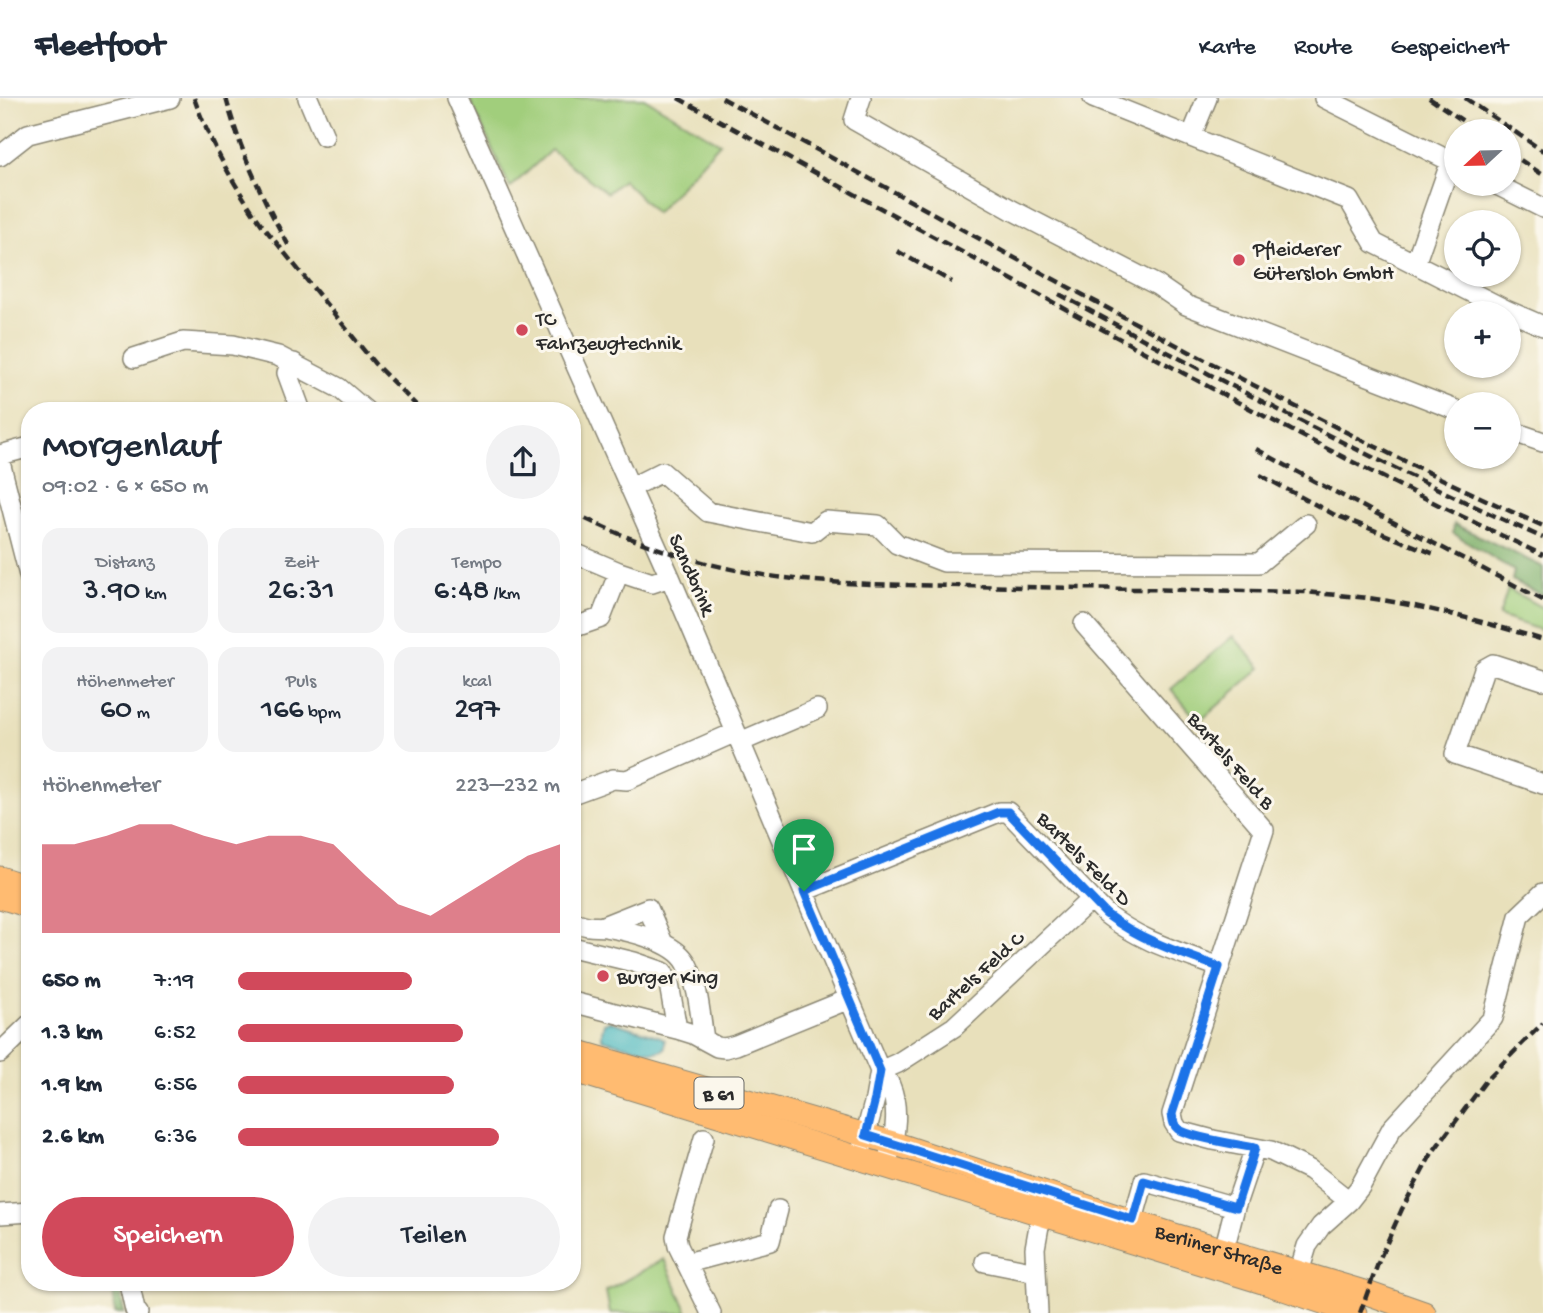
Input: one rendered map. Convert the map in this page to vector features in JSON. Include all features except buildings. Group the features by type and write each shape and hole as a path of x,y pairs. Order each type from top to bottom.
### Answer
{"main road":[{"path":"0,878 21,885"},
{"path":"0,897 21,903"},
{"name":"Berliner Straße","path":"581,1053 893,1143 1424,1313"},
{"name":"Berliner Straße","path":"581,1073 1269,1284 1347,1312"}],"street":[{"path":"0,156 28,134 170,98"},
{"path":"308,98 324,135"},
{"name":"Sandbrink","path":"457,98 670,576 880,1071 890,1083 895,1104 893,1143 885,1166"},
{"path":"861,98 854,120 1012,209 1157,285 1186,305 1444,405"},
{"path":"1093,98 1349,200 1374,243 1543,326"},
{"path":"1191,137 1207,98"},
{"path":"1324,98 1444,158"},
{"path":"1415,264 1444,189"},
{"path":"1519,196 1543,208"},
{"path":"134,358 183,342 233,345 278,356 294,363 339,388 355,402"},
{"path":"294,363 287,373 298,402"},
{"path":"1521,434 1543,442"},
{"path":"0,455 21,449"},
{"path":"0,462 3,490 21,549"},
{"path":"630,488 663,472 708,512 812,532 826,521 878,525 897,544 944,562 1259,563 1307,524"},
{"path":"581,561 652,583 670,576"},
{"path":"581,625 601,618 619,572"},
{"name":"Bartels Feld B","path":"1084,624 1264,830 1172,1114 1174,1124 1179,1130 1213,1140 1271,1151 1310,1171 1349,1200"},
{"path":"1543,680 1493,664 1483,669 1455,754 1543,784"},
{"path":"581,791 613,779 627,780 817,709"},
{"name":"Bartels Feld D","path":"804,891 999,812 1008,812 1091,900 1121,926 1147,941 1219,967"},
{"path":"1299,1272 1307,1246 1321,1226 1360,1187 1392,1128 1493,1018 1519,916 1543,893"},
{"name":"Bartels Feld C","path":"880,1071 898,1063 954,1027 1091,900"},
{"path":"603,926 648,908 663,943"},
{"path":"581,924 603,926 663,943 681,954 688,965 695,988 692,1034"},
{"path":"581,949 663,972 692,1034"},
{"path":"581,1004 692,1034 725,1048 849,999"},
{"path":"0,1053 21,1034"},
{"path":"859,1158 880,1071"},
{"path":"704,1138 677,1236 678,1247 710,1313"},
{"path":"1223,1250 1255,1148"},
{"path":"1133,1220 1144,1181 1236,1207"},
{"path":"687,1264 770,1241 778,1210"},
{"path":"0,1214 21,1213"},
{"path":"1038,1313 1035,1248 1041,1215"},
{"path":"985,1262 1036,1272"},
{"path":"131,1291 138,1313"}],"green space":[{"path":"469,98 644,98 720,143 656,213 623,180 607,193 551,150 510,188"},
{"path":"1454,524 1543,567 1543,596 1512,580 1514,571 1453,533"},
{"path":"1508,589 1543,608 1543,631 1499,616"},
{"path":"1233,636 1261,668 1199,722 1171,689"},
{"path":"664,1259 688,1313 610,1313 606,1291"},
{"path":"112,1291 120,1291 124,1313 115,1313"}],"water":[{"path":"609,1021 661,1037 665,1040 665,1048 653,1052 603,1040 604,1023"}],"railway":[{"path":"194,98 224,164 262,225 375,364 413,402"},
{"path":"226,98 253,175 290,248"},
{"path":"678,98 1254,411 1543,555"},
{"path":"722,98 1231,374 1543,526"},
{"path":"1429,98 1460,119"},
{"path":"1465,98 1543,151"},
{"path":"1521,161 1543,175"},
{"path":"897,251 952,282"},
{"path":"1059,294 1299,420 1543,538"},
{"path":"1256,449 1543,600"},
{"path":"1260,475 1333,514 1437,555"},
{"path":"581,516 676,554 731,569 786,578 893,585 1305,592 1369,598 1413,606 1479,621 1543,640"},
{"path":"1360,1313 1402,1209 1432,1153 1488,1078 1543,1023"}],"place":[{"name":"Pfleiderer Gütersloh GmbH","path":"1239,260"},
{"name":"TC Fahrzeugtechnik","path":"522,330"},
{"name":"Burger King","path":"603,976"}],"route":[{"path":"999,812 1008,812 1106,914 1121,926 1147,941 1219,967 1172,1114 1174,1124 1179,1130 1255,1148 1236,1207 1144,1181 1133,1220 866,1135 880,1071 804,891 999,812"}]}
